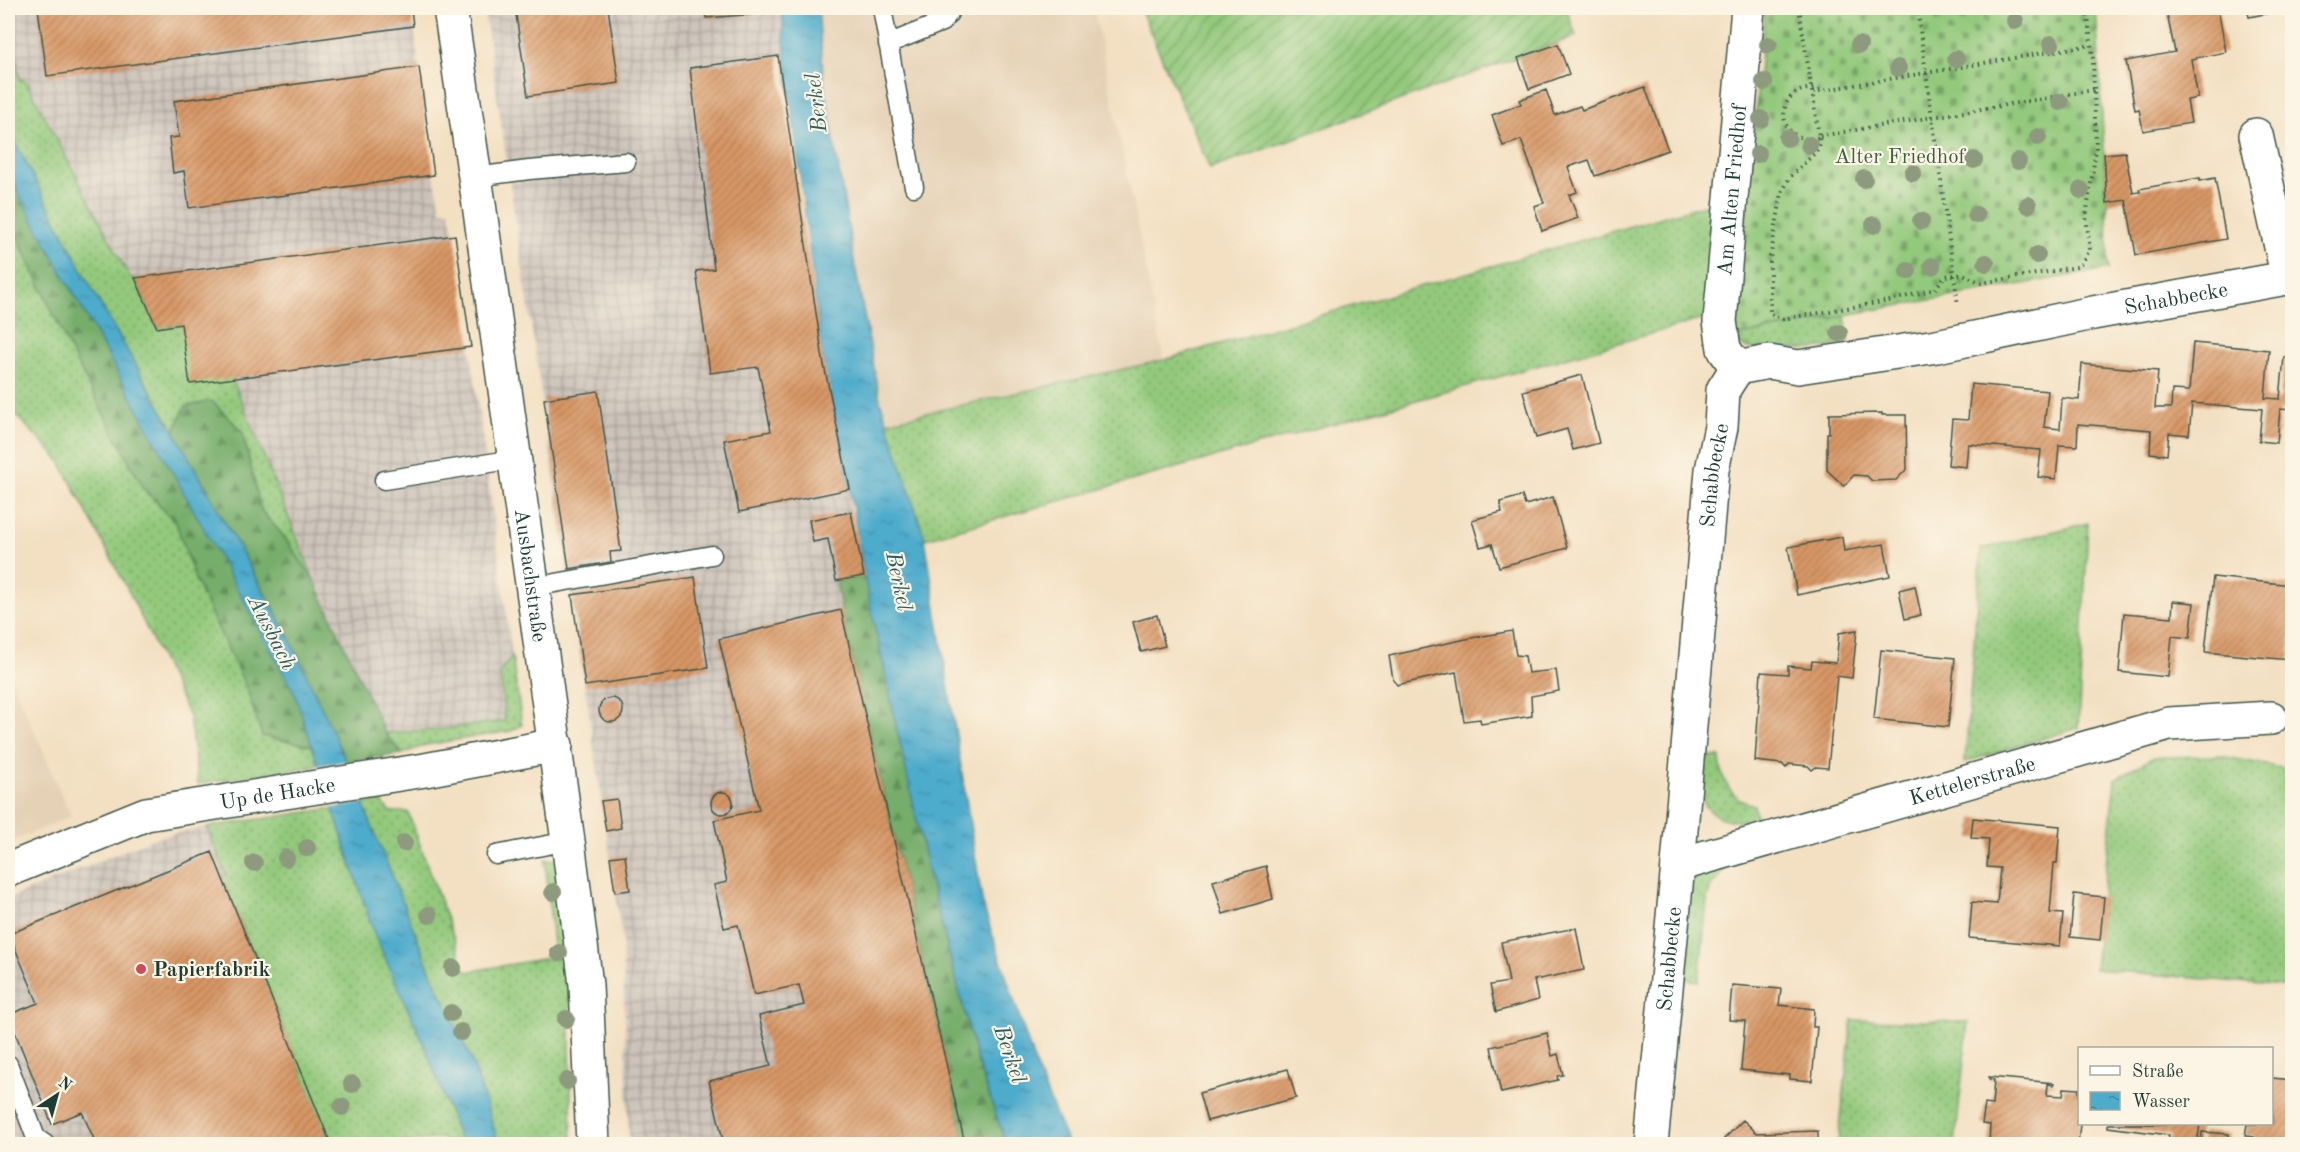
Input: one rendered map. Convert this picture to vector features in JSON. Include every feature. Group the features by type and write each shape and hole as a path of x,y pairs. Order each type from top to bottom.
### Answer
{"street":[{"name":"Ausbachstraße","path":"450,8 556,744 586,985 593,1144"},
{"name":"Am Alten Friedhof","path":"1737,368 1724,349 1720,321 1748,8"},
{"name":"Schabbecke","path":"1651,1144 1712,470 1721,427 1723,390 1737,368 1769,362 1798,367 1963,341 2093,313 2290,277 2256,135"},
{"name":"Kettelerstraße","path":"1678,865 2169,724 2271,718"},
{"name":"Up de Hacke","path":"8,870 146,814 425,770 556,744"}],"lane":[{"path":"882,8 914,187"},
{"path":"888,44 942,22 949,13 947,8"},
{"path":"475,177 626,162"},
{"path":"384,480 515,459"},
{"path":"533,587 712,555"},
{"path":"496,855 568,841"},
{"path":"8,1064 36,1138 45,1144"}],"path":[{"path":"1799,8 1820,137 1818,150 1790,177 1782,192 1770,259 1770,314 1783,319 1889,300 1935,289 1945,276 1955,274 1963,274 1981,283 2077,267 2082,263 2090,250 2086,217 2096,149 2091,45 2088,17 2083,8"},
{"path":"1917,8 1963,341"},
{"path":"2091,45 1799,91 1792,95 1784,109 1784,120 1787,127 1797,136 1820,137 2094,90"}],"shaded area":[{"path":"9,8 411,8 434,175 441,210 449,210 455,235 512,656 500,672 506,721 437,730 385,733 314,580 233,378 157,328 20,80"},
{"path":"484,8 782,8 785,55 778,57 823,360 850,489 851,512 864,576 836,582 971,1144 629,1144 622,936"},
{"path":"818,8 1094,8 1164,360 886,421 855,266 824,83"},
{"path":"8,671 71,816 8,843"},
{"name":"Papierfabrik","path":"207,827 331,1144 8,1144 8,899 155,838"}],"green space":[{"path":"1140,8 1566,8 1576,36 1210,169"},
{"name":"Alter Friedhof","path":"1765,8 2096,8 2107,203 2108,269 1828,318 1735,337"},
{"path":"12,43 20,80 26,81 130,278 135,278 157,328 181,324 232,378 314,580 285,538 261,510 242,431 212,402 186,406 174,431 98,300 16,144 8,122 8,44"},
{"path":"8,170 294,692 313,746 262,736 247,689 196,582 176,523 144,489 71,352 8,216"},
{"path":"1718,201 1707,318 925,539 886,422 1164,360"},
{"path":"8,216 71,352 144,489 176,522 196,582 247,689 262,736 313,746 319,766 198,784 189,716 129,592 59,460 8,407"},
{"path":"1845,316 1849,344 1814,349 1754,349 1738,343 1735,337"},
{"path":"212,401 242,431 261,510 285,538 314,580 385,733 402,754 346,762 289,636 174,431 186,406"},
{"path":"2088,523 2078,728 1965,762 1981,549"},
{"path":"864,576 873,581 928,872 977,1060 1006,1144 965,1144 841,610 836,581"},
{"path":"512,656 522,725 511,731 426,745 402,754 385,733 437,730 505,721 500,672"},
{"path":"1697,756 1720,757 1722,773 1728,787 1738,798 1754,805 1757,821 1725,819 1707,808 1699,787"},
{"path":"2221,756 2292,770 2292,987 2095,969 2115,779 2154,757"},
{"path":"381,801 390,812 408,812 466,972 554,957 545,859 556,860 569,996 572,1144 499,1144 471,1058 432,975 362,804"},
{"path":"333,808 375,936 427,1051 461,1144 450,1144 441,1138 392,1144 331,1144 222,877 226,875 207,827"},
{"path":"1726,868 1711,886 1707,900 1699,981 1676,978 1693,875"},
{"path":"1852,1020 1968,1022 1955,1144 1838,1144"}],"water":[{"name":"Berkel","path":"782,8 818,8 824,83 855,266 880,400 925,539 983,906 1036,1067 1068,1144 1006,1144 977,1060 928,872 864,576 850,489 823,360 785,55"},
{"name":"Ausbach","path":"8,122 16,144 98,300 289,637 345,759 432,975 471,1058 499,1144 461,1144 427,1051 375,936 294,692 22,200 8,170"}],"pier":[{"path":"349,761 365,803 330,808 316,766"}],"building":[{"path":"38,8 411,8 413,26 47,76"},
{"path":"515,8 608,8 619,83 528,96"},
{"path":"705,8 770,8 770,13 706,18"},
{"path":"2200,8 2218,8 2226,52 2191,59 2198,98 2187,100 2191,123 2143,131 2139,109 2135,110 2126,61 2175,52 2167,14"},
{"path":"2247,8 2290,8 2290,9 2249,17"},
{"path":"1558,44 1569,74 1529,89 1518,58"},
{"path":"778,56 823,360 850,489 739,512 724,440 771,431 758,367 710,373 696,271 714,269 690,68"},
{"path":"419,67 434,175 189,208 184,171 173,173 169,138 179,137 174,101"},
{"path":"1645,87 1668,150 1595,176 1589,160 1568,167 1577,192 1569,195 1578,218 1542,231 1534,206 1544,203 1521,140 1503,146 1492,115 1521,104 1519,100 1546,90 1555,115 1580,106 1582,110"},
{"path":"2125,152 2133,193 2140,192 2139,189 2200,178 2200,181 2215,178 2226,239 2136,255 2126,200 2107,203 2104,154"},
{"path":"455,235 471,347 190,384 181,324 157,328 135,278"},
{"path":"2193,343 2269,350 2265,398 2280,399 2284,357 2292,358 2292,410 2280,409 2277,443 2259,441 2262,409 2192,403 2189,435 2169,433 2167,455 2150,453 2151,430 2078,424 2077,446 2059,445 2056,479 2038,477 2041,450 1968,444 1966,467 1948,465 1952,419 1968,420 1971,384 2048,391 2044,427 2060,429 2062,398 2079,400 2082,364 2158,371 2155,408 2171,408 2172,390 2189,391"},
{"path":"1582,375 1599,443 1573,450 1567,429 1536,438 1523,391"},
{"path":"598,391 621,551 610,552 611,562 569,569 544,399"},
{"path":"1882,413 1882,415 1906,415 1907,469 1896,480 1872,481 1867,476 1854,475 1844,486 1827,470 1829,414"},
{"path":"1522,496 1525,505 1553,497 1567,548 1499,567 1492,544 1480,547 1472,520 1502,512 1500,502"},
{"path":"851,512 864,576 836,581 828,539 813,542 809,520"},
{"path":"1842,537 1844,551 1884,544 1890,576 1797,595 1788,547"},
{"path":"695,577 708,668 585,686 572,595"},
{"path":"2213,577 2292,585 2290,660 2205,652"},
{"path":"1915,586 1921,615 1905,619 1899,590"},
{"path":"2173,601 2194,603 2190,638 2172,636 2168,677 2119,672 2124,613 2172,617"},
{"path":"841,610 965,1144 724,1144 709,1081 771,1066 759,1016 804,1005 799,985 754,995 738,925 724,928 714,885 727,882 714,820 759,810 719,639"},
{"path":"1157,615 1165,646 1141,652 1133,622"},
{"path":"1857,630 1852,678 1837,676 1828,768 1816,767 1812,770 1808,766 1789,764 1786,768 1782,764 1755,761 1761,672 1788,674 1788,666 1811,668 1812,661 1836,663 1839,633"},
{"path":"1512,631 1516,655 1525,656 1528,673 1556,670 1559,691 1531,696 1532,716 1481,724 1480,719 1464,721 1456,672 1397,685 1393,679 1389,656"},
{"path":"1881,650 1955,658 1948,727 1874,719"},
{"path":"611,698 619,702 623,710 619,718 611,722 603,718 599,710 603,702"},
{"path":"722,792 730,795 733,803 730,811 722,814 714,811 711,803 714,795"},
{"path":"617,799 621,828 606,831 601,801"},
{"path":"1973,818 2060,826 2050,913 2063,914 2060,946 1969,938 1972,902 1997,904 2000,868 1987,867 1989,839 1971,838"},
{"name":"Papierfabrik","path":"212,852 331,1144 96,1144 82,1112 52,1124 8,1015 38,1003 9,934"},
{"path":"625,855 630,890 615,892 610,857"},
{"path":"1266,866 1273,899 1223,914 1213,881"},
{"path":"2074,894 2104,897 2100,940 2070,937"},
{"path":"1576,928 1584,970 1534,980 1538,1000 1496,1012 1490,985 1509,982 1501,942"},
{"path":"1732,985 1781,989 1779,1005 1814,1009 1813,1027 1817,1027 1812,1081 1790,1079 1790,1075 1741,1070 1745,1021 1729,1020"},
{"path":"1547,1033 1552,1056 1558,1054 1563,1075 1557,1076 1558,1080 1501,1093 1491,1047"},
{"path":"1288,1069 1296,1098 1207,1121 1199,1093"},
{"path":"1989,1077 2054,1083 2053,1085 2048,1084 2047,1095 2063,1096 2064,1088 2078,1089 2078,1125 2080,1125 2078,1144 1989,1144 1990,1125 1982,1124 1985,1104 1992,1105 1994,1080"},
{"path":"2273,1078 2292,1080 2292,1144 2254,1144 2254,1137 2245,1136 2247,1125 2273,1125"},
{"path":"1743,1120 1757,1133 1818,1131 1818,1144 1725,1144 1724,1139"},
{"path":"2108,1125 2200,1125 2197,1144 2168,1144 2169,1135 2108,1127"},
{"path":"2202,1132 2229,1134 2228,1144 2201,1144"}],"place":[{"name":"Papierfabrik","path":"141,969"}]}
